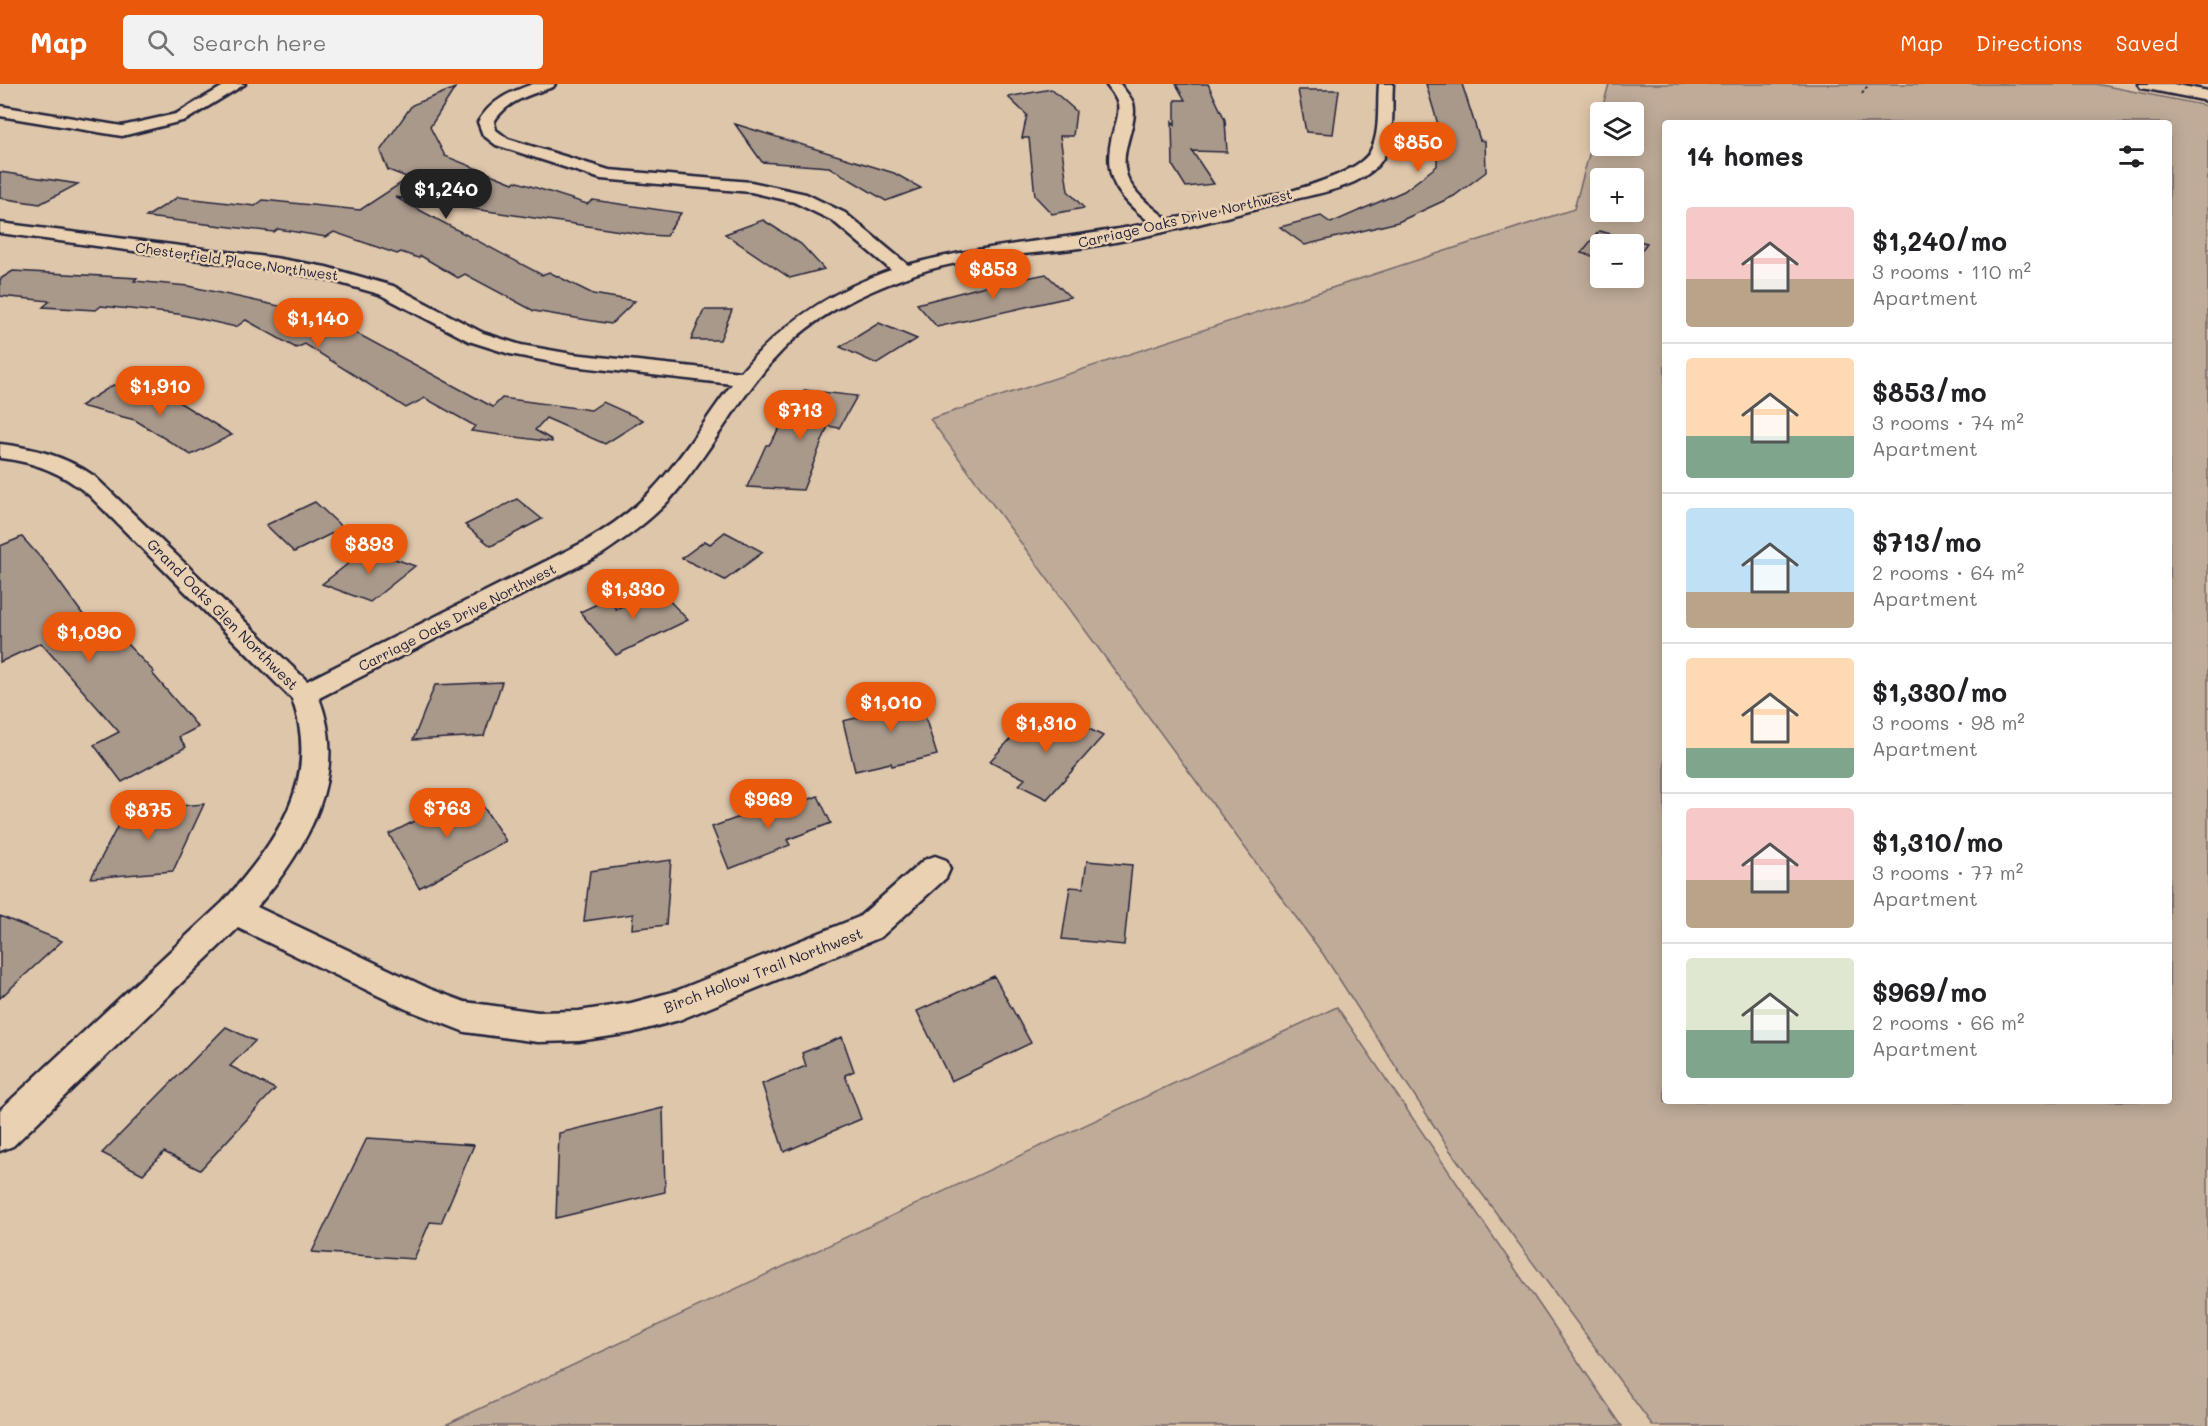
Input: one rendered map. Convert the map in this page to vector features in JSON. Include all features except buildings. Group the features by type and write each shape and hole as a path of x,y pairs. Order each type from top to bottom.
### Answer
{"highway":[{"path":"2147,84 2208,96"},
{"path":"2194,84 2208,87"}],"street":[{"path":"0,111 122,131 181,117 238,84"},
{"path":"548,84 515,96 495,109 486,122 489,132 502,142 607,175 751,187 800,198 838,217 905,272"},
{"path":"1113,84 1125,102 1126,111 1116,163 1117,174 1130,194 1164,225"},
{"name":"Carriage Oaks Drive Northwest","path":"304,694 585,552 619,532 654,503 672,483 746,379 772,347 809,318 850,294 905,272 974,255 1104,238 1339,182 1368,167 1381,150 1386,84"},
{"name":"Chesterfield Place Northwest","path":"0,228 275,264 343,277 386,291 462,331 497,345 562,359 746,379"},
{"name":"Grand Oaks Glen Northwest","path":"0,451 41,457 73,470 84,479 304,694 316,734 316,755 306,803 281,852 262,879 234,911 0,1134"},
{"name":"Birch Hollow Trail Northwest","path":"234,911 418,999 465,1017 530,1026 579,1026 631,1018 679,1005 870,927 935,869"}],"path":[{"path":"1862,94 1869,84"}],"shaded area":[{"path":"1609,84 2096,84 2208,106 2208,1426 1653,1426 1449,1149 1323,954 930,419 1574,209 1590,151 1590,156 1644,156 1644,102 1604,102"},
{"path":"1337,1007 1622,1426 443,1426"}]}
